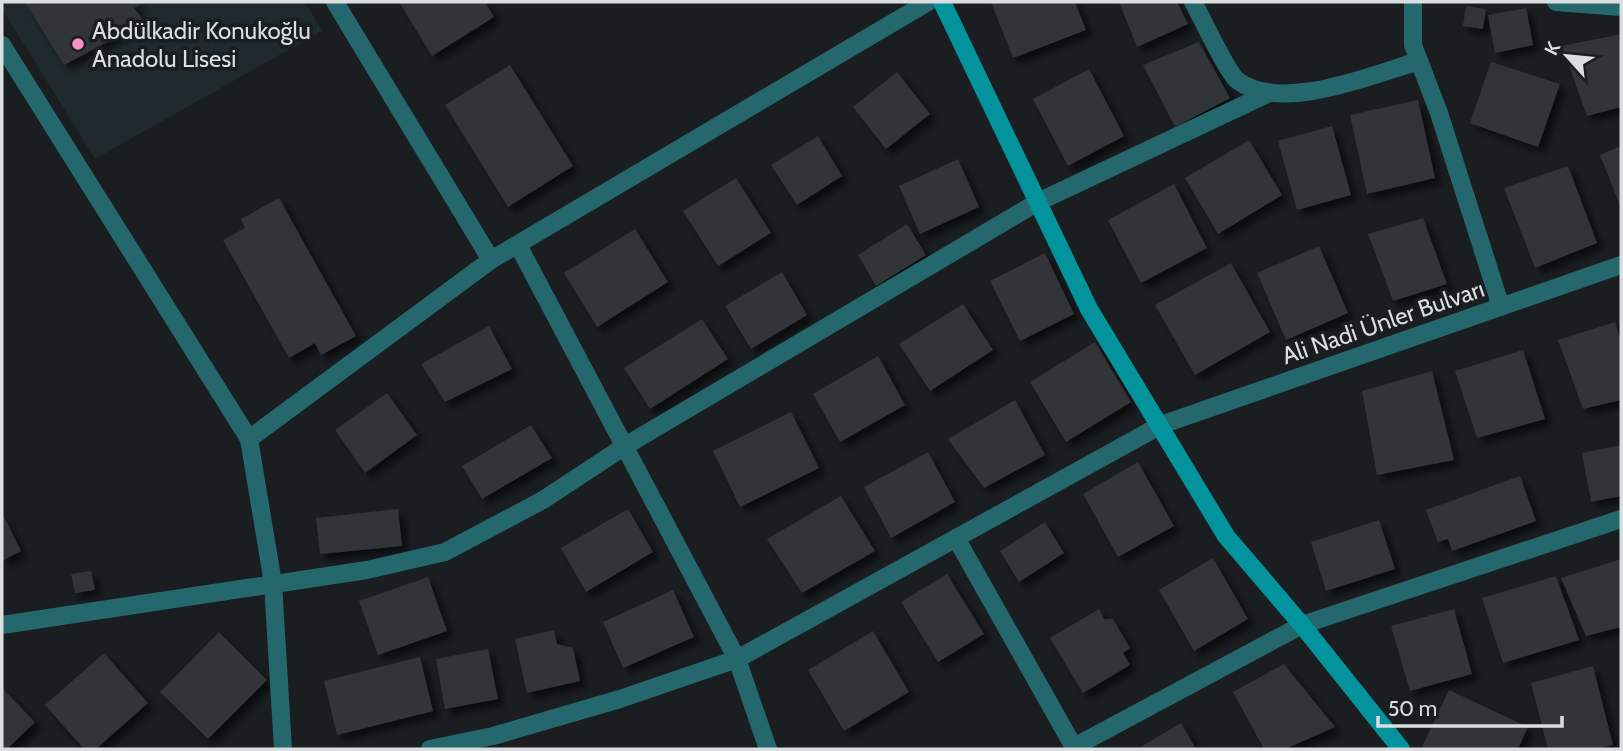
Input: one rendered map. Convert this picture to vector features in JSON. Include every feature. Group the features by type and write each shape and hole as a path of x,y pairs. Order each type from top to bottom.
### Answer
{"street":[{"path":"335,2 491,260"},
{"path":"249,439 491,260 928,2"},
{"path":"942,2 1089,309 1226,536 1302,625 1401,749"},
{"path":"1193,2 1237,80 1267,94"},
{"path":"1413,2 1413,46 1500,307"},
{"path":"1556,2 1621,8"},
{"path":"2,45 249,439 273,583 283,749"},
{"path":"2,625 367,570 445,552 543,500 625,446 1038,202 1267,94 1321,90 1419,61"},
{"path":"518,245 737,659 768,749"},
{"name":"Ali Nadi Ünler Bulvarı","path":"430,749 493,736 620,699 737,659 1161,425 1621,265"},
{"path":"956,538 1074,748 1302,625 1621,519"}],"shaded area":[{"path":"2,2 305,2 322,31 95,159 2,9"}],"building":[{"name":"Abdülkadir Konukoğlu Anadolu Lisesi","path":"25,2 145,2 134,8 145,22 64,65"},
{"path":"399,2 485,2 494,17 432,56"},
{"path":"991,2 1075,2 1086,30 1013,58"},
{"path":"1119,2 1177,2 1188,24 1137,47"},
{"path":"1466,6 1486,9 1483,29 1463,26"},
{"path":"1526,8 1533,45 1495,53 1488,15"},
{"path":"1621,34 1621,107 1587,116 1562,46"},
{"path":"1199,42 1230,98 1175,127 1143,65"},
{"path":"1491,62 1560,84 1538,147 1470,123"},
{"path":"510,65 573,166 508,207 445,105"},
{"path":"1089,69 1124,136 1068,166 1033,99"},
{"path":"897,72 930,114 886,149 853,107"},
{"path":"1418,100 1435,178 1367,194 1350,115"},
{"path":"1332,126 1351,195 1297,210 1278,141"},
{"path":"818,136 842,176 797,205 771,165"},
{"path":"1249,140 1282,195 1218,234 1185,178"},
{"path":"1621,146 1621,208 1600,155"},
{"path":"958,159 979,207 920,234 899,186"},
{"path":"1568,166 1597,243 1535,268 1504,188"},
{"path":"736,178 771,233 718,266 683,211"},
{"path":"1174,184 1207,248 1141,283 1108,220"},
{"path":"279,198 356,336 321,355 315,343 289,358 223,240 245,228 241,219"},
{"path":"1423,218 1447,284 1393,301 1368,234"},
{"path":"907,224 926,255 876,286 858,255"},
{"path":"635,229 668,282 597,327 564,273"},
{"path":"1319,246 1348,313 1286,340 1257,273"},
{"path":"1045,253 1074,314 1020,341 990,281"},
{"path":"1231,263 1270,332 1195,375 1155,305"},
{"path":"782,272 807,315 751,349 725,306"},
{"path":"963,304 993,350 930,391 899,344"},
{"path":"702,319 728,359 650,409 624,368"},
{"path":"1615,322 1621,341 1621,400 1583,409 1558,340"},
{"path":"489,326 512,369 445,402 421,364"},
{"path":"1095,342 1131,402 1066,442 1030,382"},
{"path":"1523,350 1545,419 1477,438 1455,371"},
{"path":"878,356 905,405 840,442 813,394"},
{"path":"1432,371 1454,460 1377,475 1362,391"},
{"path":"387,393 417,435 365,473 335,430"},
{"path":"1015,400 1045,455 984,488 948,439"},
{"path":"791,412 819,468 740,507 713,451"},
{"path":"531,425 552,458 482,499 462,466"},
{"path":"1621,445 1621,496 1591,502 1582,453"},
{"path":"928,452 955,502 891,538 864,487"},
{"path":"1138,462 1174,526 1118,557 1083,494"},
{"path":"1520,476 1536,521 1452,551 1448,539 1438,542 1426,510"},
{"path":"841,496 875,551 802,593 767,539"},
{"path":"398,509 402,546 320,554 316,518"},
{"path":"628,509 653,552 586,592 561,548"},
{"path":"2,513 21,551 2,561"},
{"path":"1379,520 1395,569 1326,591 1311,542"},
{"path":"1045,522 1064,553 1019,582 1000,551"},
{"path":"1213,558 1248,619 1194,651 1159,590"},
{"path":"1621,559 1621,627 1586,636 1561,578"},
{"path":"91,571 95,590 75,593 71,574"},
{"path":"947,574 984,634 938,662 901,602"},
{"path":"1556,576 1579,640 1503,663 1482,598"},
{"path":"428,577 447,631 378,655 359,601"},
{"path":"673,590 694,637 623,668 603,622"},
{"path":"1099,609 1104,619 1113,619 1130,648 1123,653 1130,665 1083,693 1050,638"},
{"path":"1454,609 1472,674 1410,691 1391,626"},
{"path":"554,630 557,644 573,648 580,681 527,693 515,639"},
{"path":"873,631 909,692 844,731 808,670"},
{"path":"219,632 267,680 208,739 160,692"},
{"path":"488,649 498,699 445,709 436,659"},
{"path":"104,653 148,703 96,749 84,749 45,705"},
{"path":"420,657 433,711 337,735 324,681"},
{"path":"1284,664 1335,727 1285,749 1264,749 1233,692"},
{"path":"1593,666 1613,745 1598,749 1548,749 1531,683"},
{"path":"2,688 35,722 7,749 2,749"},
{"path":"1449,690 1528,727 1518,749 1421,749"},
{"path":"1181,723 1196,749 1137,749"}],"place":[{"name":"Abdülkadir Konukoğlu Anadolu Lisesi","path":"78,44"}]}
